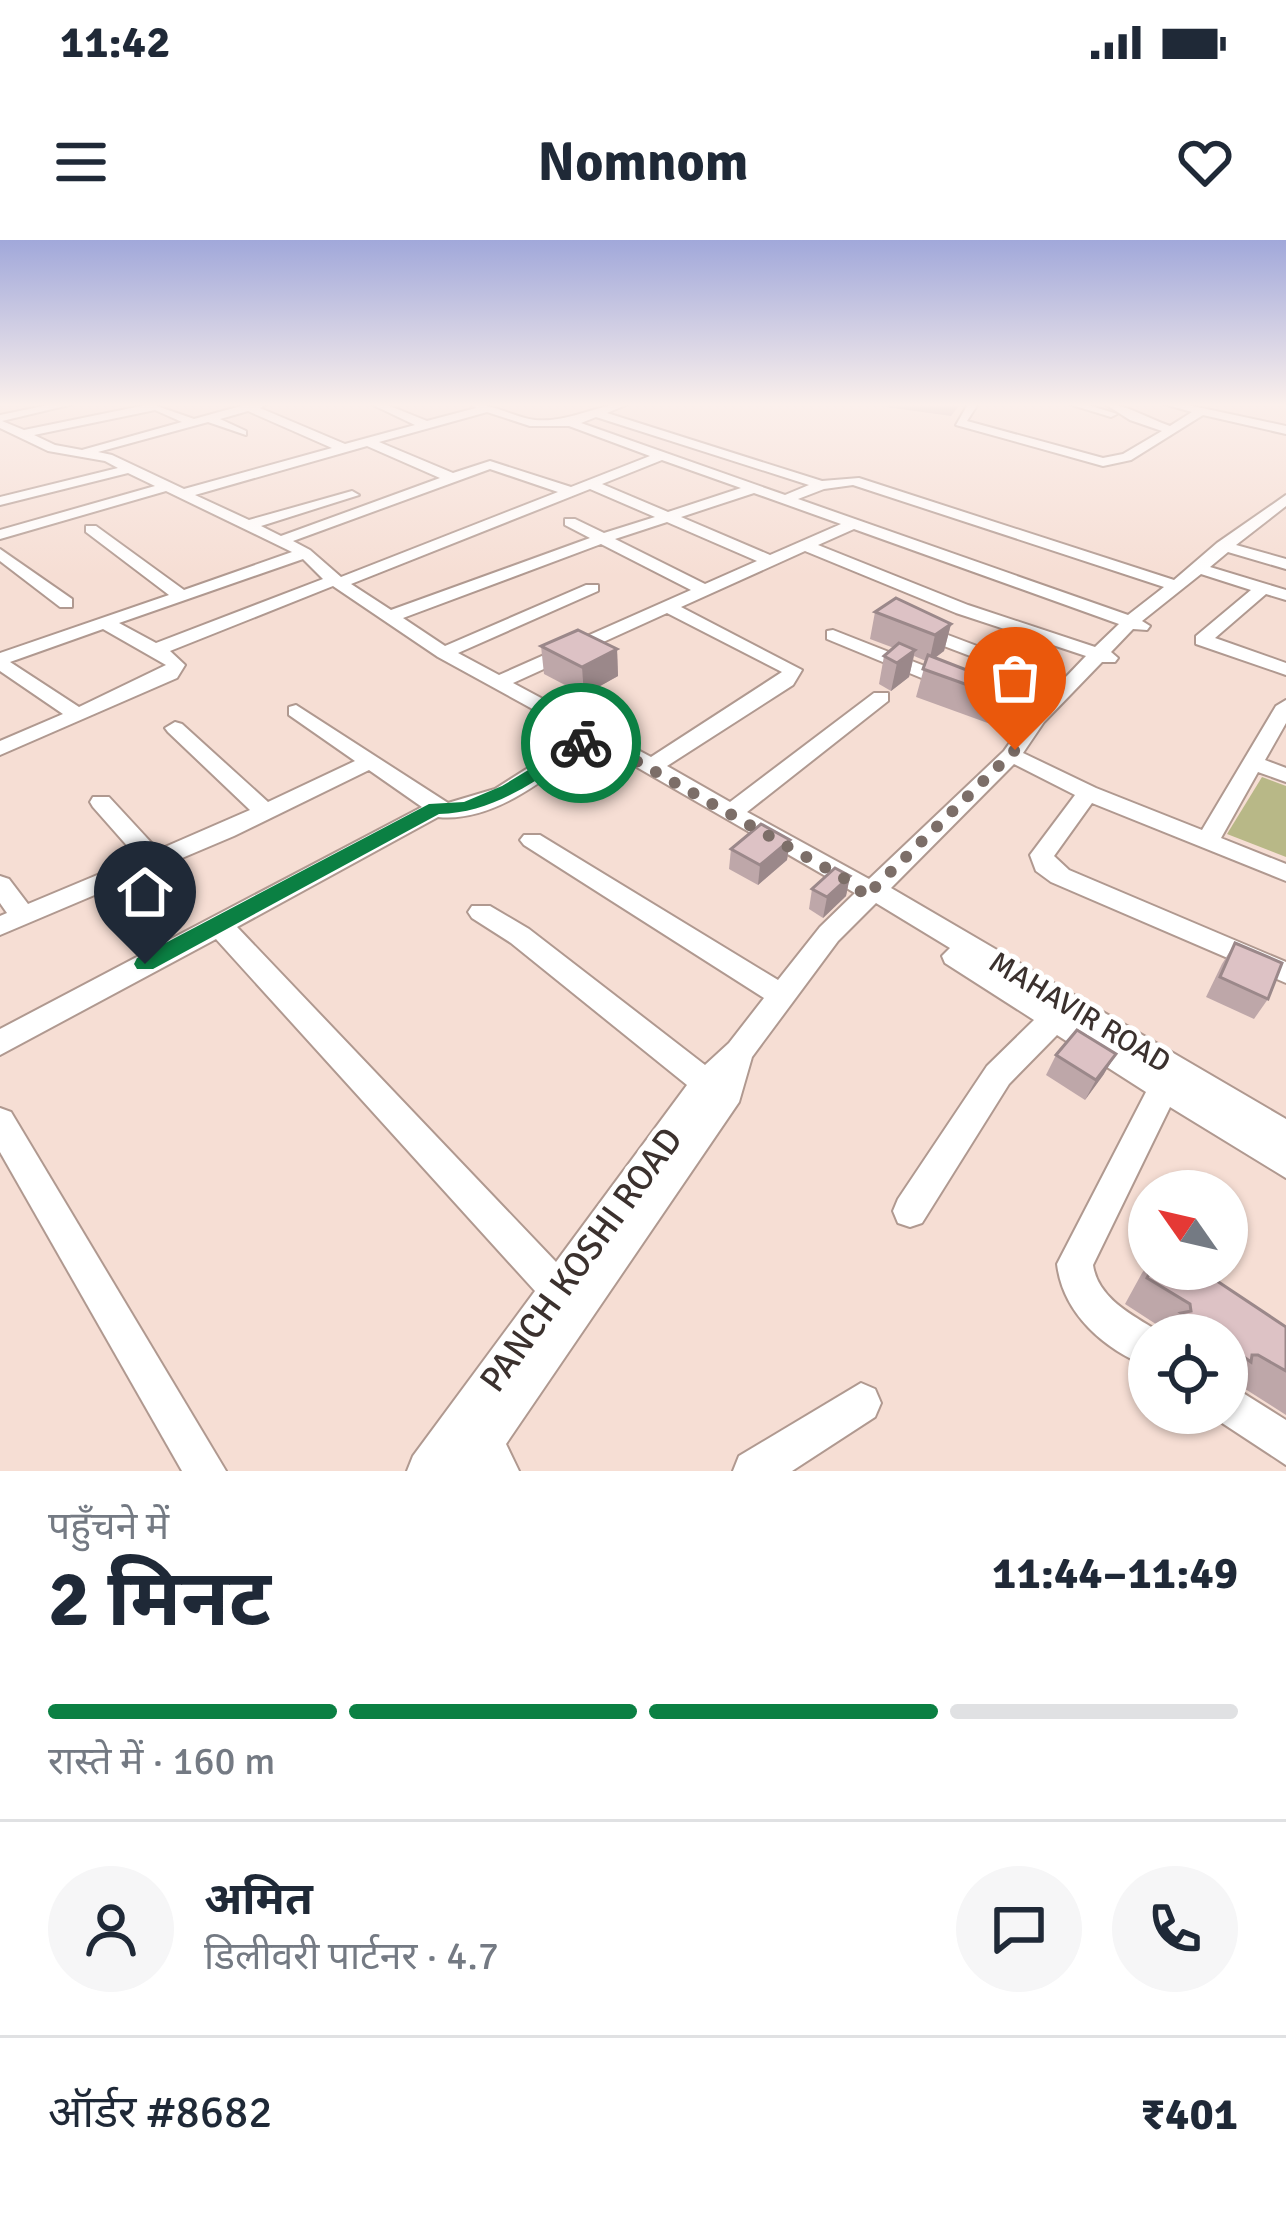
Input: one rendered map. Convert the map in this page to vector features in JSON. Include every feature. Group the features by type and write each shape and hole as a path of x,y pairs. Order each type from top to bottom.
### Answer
{"street":[{"path":"107,461 305,553 337,582 444,653 865,890 1053,1020 1172,1081 1286,1163"},
{"path":"180,494 295,461"},
{"path":"414,461 452,478"},
{"path":"155,650 647,461"},
{"path":"681,461 1136,624"},
{"path":"747,461 821,485"},
{"path":"0,535 327,464"},
{"path":"280,541 490,465 573,492"},
{"path":"0,501 128,469"},
{"path":"787,499 821,485 854,482 1174,584"},
{"path":"591,484 772,562"},
{"path":"390,617 756,488"},
{"path":"249,525 352,495"},
{"path":"1136,624 1286,500"},
{"path":"914,515 932,506"},
{"path":"1230,548 1286,516"},
{"path":"570,522 704,590"},
{"path":"497,682 855,523"},
{"path":"879,532 897,523"},
{"path":"91,529 179,594"},
{"path":"1013,548 1029,538"},
{"path":"804,545 962,609 1105,657"},
{"path":"1230,548 1286,564"},
{"path":"79,716 0,661 305,553"},
{"path":"0,554 66,603"},
{"path":"981,569 997,559"},
{"path":"1013,753 1024,748 1174,584 1203,569 1286,595"},
{"path":"444,653 592,588"},
{"path":"1263,588 1202,640 1286,669"},
{"path":"652,766 786,681 793,670 667,607"},
{"path":"0,748 170,674 176,665 103,622"},
{"path":"833,635 972,692"},
{"path":"934,636 1069,687"},
{"path":"0,639 20,651"},
{"name":"PANCH KOSHI ROAD","path":"428,1471 706,1082 739,1052 865,890 1013,753 1014,744 1037,718 1105,657"},
{"path":"732,812 881,698"},
{"path":"1207,841 1286,706"},
{"path":"1015,709 1037,718"},
{"path":"296,711 435,808"},
{"path":"175,728 265,812"},
{"path":"0,1043 435,808 467,808 508,790 592,736"},
{"path":"1013,753 1088,793 1286,873"},
{"path":"0,885 11,921 369,762"},
{"path":"1252,763 1286,775"},
{"path":"1088,793 1042,855 1045,865 1060,876 1286,974"},
{"path":"100,802 154,861"},
{"path":"532,839 782,996"},
{"name":"MAHAVIR ROAD","path":"865,890 1172,1081 1286,1136"},
{"path":"481,912 520,936 706,1082"},
{"path":"218,924 559,1292"},
{"path":"910,1211 998,1075 1053,1020"},
{"name":"PANCH KOSHI ROAD","path":"482,1461 728,1093 739,1052"},
{"path":"1128,1333 1092,1307 1076,1288 1075,1264 1172,1081"},
{"path":"0,1122 206,1471"},
{"path":"754,1471 860,1403"},
{"path":"1248,1418 1286,1444"}],"green space":[{"path":"1262,777 1286,786 1286,857 1227,834"}],"building":[{"path":"896,598 951,624 935,635 875,612"},
{"path":"578,630 617,649 582,667 541,646"},
{"path":"899,643 915,650 897,663 884,656"},
{"path":"928,655 1013,688 1004,698 923,669"},
{"path":"761,824 790,840 760,865 731,849"},
{"path":"835,868 850,876 827,897 812,889"},
{"path":"1235,943 1282,963 1268,999 1220,977"},
{"path":"1077,1030 1116,1054 1096,1080 1056,1055"},
{"path":"1167,1290 1230,1290 1286,1327 1286,1371 1258,1355 1248,1360 1248,1314 1181,1313 1191,1311 1190,1304"}],"way so far":[{"path":"581,743 592,736 652,766 856,885 865,897 1015,750"}],"route":[{"path":"145,964 435,808 467,808 508,790 581,743"}]}
